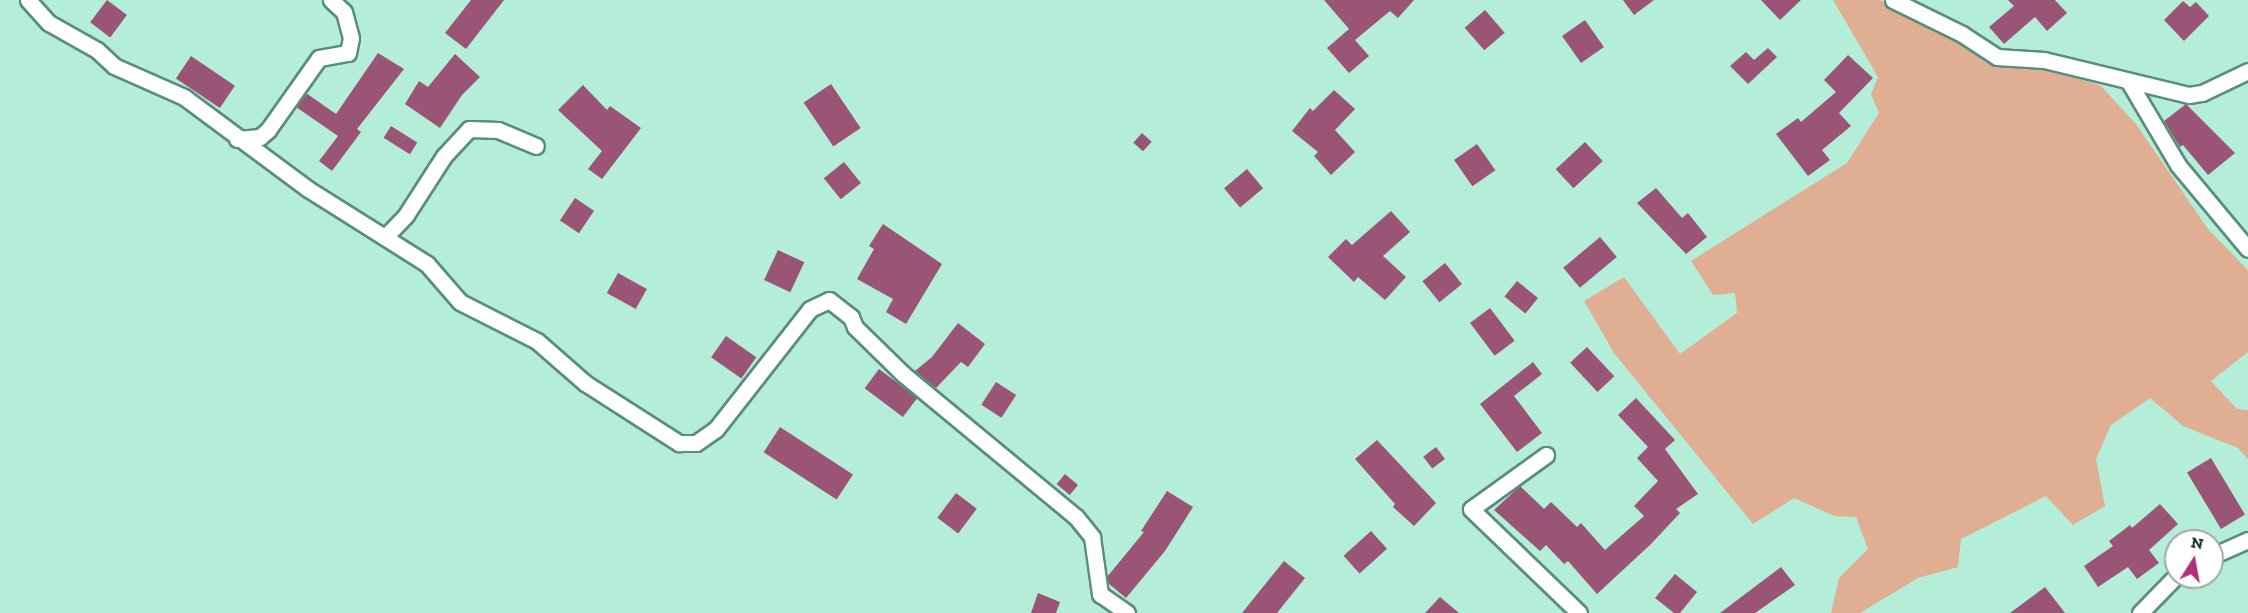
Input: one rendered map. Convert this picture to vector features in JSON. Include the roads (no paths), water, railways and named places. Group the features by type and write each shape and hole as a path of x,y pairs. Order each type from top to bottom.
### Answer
{"street":[{"path":"28,0 49,23 97,50 114,66 184,98 237,139 356,222 386,236 427,264 460,302 537,341 585,383 680,443 696,443 717,429 810,309 829,300 851,317 855,327 903,374 1076,517 1092,537 1100,594 1127,613"},
{"path":"237,139 260,137 268,130 319,58 348,53 351,38 344,12 331,0"},
{"path":"1893,0 1962,34 1997,57 2044,60 2189,95 2202,93 2248,71"},
{"path":"2129,82 2178,165 2248,249"},
{"path":"386,236 406,215 444,156 469,129 498,130 536,146"},
{"path":"1546,455 1471,509 1579,613"},
{"path":"2224,551 2248,540"},
{"path":"2140,613 2164,588"}]}
